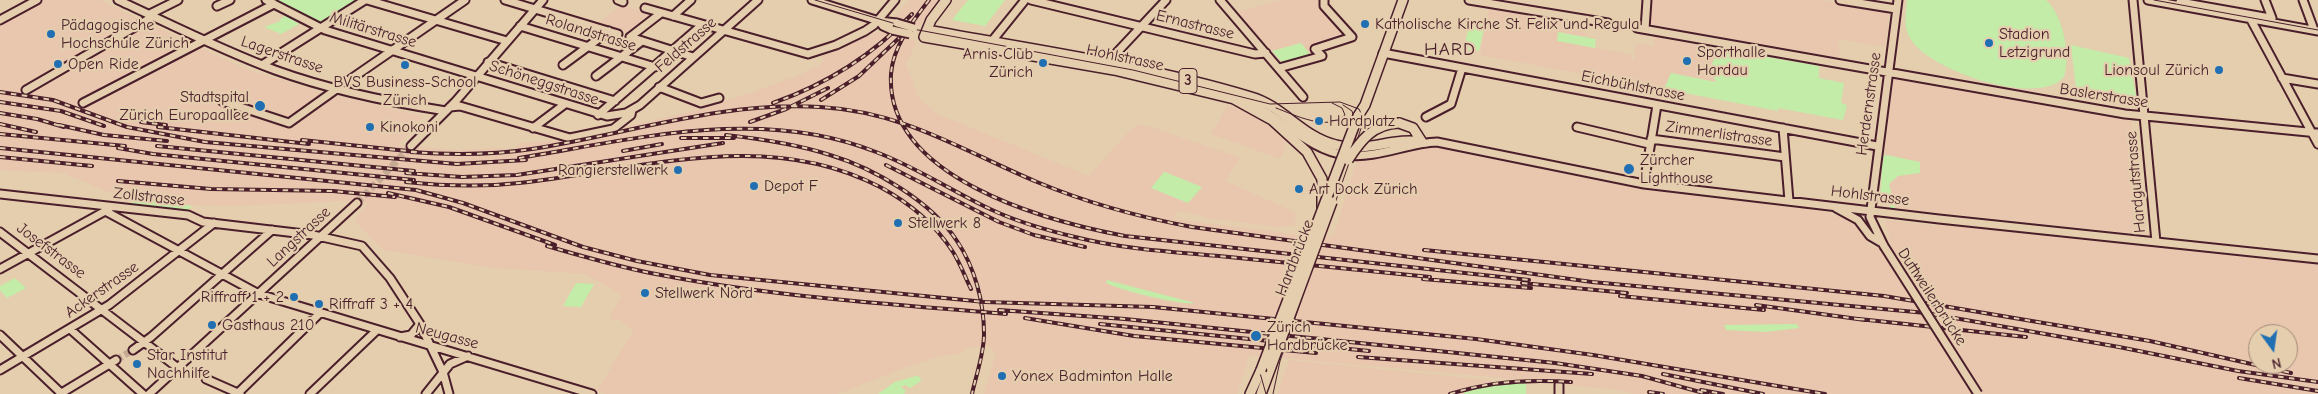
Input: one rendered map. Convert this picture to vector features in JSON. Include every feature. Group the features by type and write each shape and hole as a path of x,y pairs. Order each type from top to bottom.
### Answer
{"main road":[{"path":"925,33 931,20 946,0"},
{"path":"1361,115 1403,0"},
{"name":"Hohlstrasse","path":"925,33 992,41 1259,100 1307,134 1332,145 1364,148 1408,141 1422,142"},
{"name":"Hohlstrasse","path":"925,33 1109,66 1234,99"},
{"name":"Hardbrücke","path":"1234,99 1272,120 1296,140 1314,162 1322,180 1320,213"},
{"name":"Hardbrücke","path":"1261,394 1348,160 1361,115"},
{"name":"Hardbrücke","path":"1250,394 1267,356 1320,213 1361,115"},
{"name":"Hardbrücke","path":"1348,160 1370,132 1385,124 1399,123 1413,128 1422,142"}],"street":[{"path":"0,20 37,0"},
{"path":"26,90 178,0"},
{"path":"217,6 230,0"},
{"name":"Militärstrasse","path":"266,0 320,28 477,76"},
{"path":"262,65 366,0 507,41"},
{"path":"348,81 465,0"},
{"path":"505,0 618,34"},
{"path":"411,146 448,109 543,0"},
{"path":"673,16 691,0"},
{"name":"Feldstrasse","path":"534,128 566,137 574,137 614,128 631,115 632,110 758,0"},
{"name":"Hohlstrasse","path":"812,0 824,2 878,21 914,28 925,33"},
{"path":"645,8 809,54 858,35 874,25 895,0"},
{"path":"992,41 1025,0"},
{"name":"Ernastrasse","path":"1031,0 1255,54 1266,53"},
{"path":"1109,66 1140,26 1166,0"},
{"path":"1220,0 1303,97"},
{"path":"1279,68 1322,56 1315,49 1352,37 1324,6 1324,0"},
{"path":"1469,0 1608,23"},
{"path":"1645,29 1647,0"},
{"path":"1840,0 1896,9"},
{"name":"Herdernstrasse","path":"1870,211 1877,146 1898,0"},
{"name":"Hardgutstrasse","path":"2133,0 2156,242"},
{"path":"2148,0 2316,28"},
{"path":"2167,0 2188,2 2249,17 2272,18 2316,28"},
{"path":"2264,0 2272,18"},
{"path":"2303,0 2316,28"},
{"name":"Lagerstrasse","path":"122,1 262,65 338,88 448,109 460,106 534,128"},
{"path":"83,103 274,4"},
{"path":"661,12 630,37 693,57"},
{"path":"2249,17 2315,133 2318,144"},
{"name":"Hohlstrasse","path":"878,21 883,26 892,30 910,34 925,33"},
{"path":"598,115 702,25"},
{"name":"Rolandstrasse","path":"520,26 655,67"},
{"name":"Baslerstrasse","path":"1637,28 2144,117 2315,133"},
{"path":"563,65 609,31"},
{"path":"596,76 642,41"},
{"name":"Eichbühlstrasse","path":"1383,53 1877,146"},
{"path":"488,62 614,101"},
{"path":"1426,117 1452,104 1462,68"},
{"name":"Schöneggstrasse","path":"477,76 598,115 615,116 632,110"},
{"path":"2282,78 2318,84"},
{"path":"659,87 701,103 719,98"},
{"path":"222,101 289,123 338,88"},
{"name":"Hohlstrasse","path":"1234,99 1255,104 1317,146 1339,154 1370,154 1422,142 1468,148 1644,184 1870,211 2318,259"},
{"path":"534,128 565,104"},
{"path":"1644,184 1652,126 1657,105"},
{"name":"Zimmerlistrasse","path":"1577,127 1650,142 1784,157"},
{"path":"1783,128 1789,201"},
{"name":"Zollstrasse","path":"0,194 109,210 188,215 202,221 214,223 323,236 364,247 390,278 420,324 443,372 449,394"},
{"name":"Langstrasse","path":"149,394 323,236 357,202"},
{"path":"1833,206 1858,220 1870,236 1883,245"},
{"path":"0,269 109,210"},
{"name":"Neugasse","path":"109,210 179,251 259,294 468,356 574,392 592,394"},
{"name":"Duttweilerbrücke","path":"1870,211 1870,217 1883,245 1978,394"},
{"name":"Ackerstrasse","path":"0,370 102,310 214,223"},
{"path":"133,350 145,342 272,230"},
{"name":"Josefstrasse","path":"0,232 178,368"},
{"path":"206,379 239,394 320,313"},
{"path":"399,337 411,335 420,324"},
{"path":"70,329 108,365 143,394"},
{"path":"310,394 377,330"},
{"path":"1,337 61,394 116,360"},
{"path":"426,394 443,372 455,361 468,356"},
{"path":"1559,385 1559,394"}],"shaded area":[{"path":"44,0 99,0 243,68 331,95 424,116 399,145 457,150 509,149 515,148 520,143 569,140 702,109 703,107 754,92 799,75 822,64 821,62 825,60 821,56 877,32 886,33 898,21 893,19 910,0 940,0 909,38 915,41 915,45 905,66 910,73 918,97 937,114 1089,176 1132,128 1140,125 1148,126 1240,158 1225,181 1297,213 1294,225 1279,227 1208,218 1178,210 1174,219 1300,235 1324,237 1334,235 1358,157 1432,147 1462,150 1630,187 1826,212 1857,223 1870,247 1892,249 1885,220 1927,225 1955,225 2318,264 2318,394 1634,394 1618,390 1491,377 1250,355 1237,394 984,394 996,353 987,345 966,348 963,349 963,353 941,356 907,367 837,394 605,394 597,391 634,330 620,320 609,319 622,295 586,274 495,268 384,250 354,221 369,203 345,201 232,206 175,205 114,194 63,173 0,170 0,23"},
{"path":"1280,0 1321,0 1348,37 1311,48 1316,55 1284,65 1237,12"},
{"path":"1652,0 1822,0 1881,9 1889,15 1885,47 1838,39 1840,59 1655,26 1650,23"},
{"path":"622,5 653,15 629,33 597,24"},
{"path":"1489,9 1587,26 1584,36 1597,38 1595,48 1632,55 1631,60 1634,60 1636,43 1654,47 1654,37 1720,49 1709,69 1716,82 1671,73 1664,89 1480,55"},
{"path":"1898,77 2131,121 2147,235 1895,208 1889,184 1898,176 1921,172 1920,163 1885,155 1891,79"},
{"path":"1228,105 1256,116 1287,140 1281,159 1211,134"},
{"path":"1289,360 1489,380 1491,385 1459,394 1277,394"}],"green space":[{"path":"273,0 359,0 324,22 319,23"},
{"path":"968,0 1005,0 985,26 952,20"},
{"name":"Stadion Letzigrund","path":"1907,0 2046,0 2057,15 2064,36 2067,58 2064,77 2051,86 2031,88 2008,87 1959,73 1920,50 1910,38 1906,24"},
{"path":"285,15 299,24 281,34 264,27 278,22"},
{"path":"1470,20 1485,23 1479,51 1464,49"},
{"path":"1558,32 1596,39 1595,48 1557,41"},
{"path":"1301,43 1310,54 1282,62 1272,51"},
{"path":"2071,45 2129,58 2137,103 2076,89"},
{"path":"1720,49 1819,66 1819,78 1844,83 1841,103 1847,105 1843,120 1778,108 1778,111 1664,89 1671,73 1716,82 1709,69"},
{"path":"1887,155 1920,162 1920,173 1898,176 1889,184 1895,208 1890,208 1889,204 1882,203 1880,199 1883,156"},
{"path":"1164,172 1202,187 1188,203 1151,188"},
{"path":"132,198 192,206 186,212 131,206"},
{"path":"15,278 26,288 7,298 0,290 0,286"},
{"path":"1107,280 1195,303 1165,300 1137,293 1106,283"},
{"path":"576,283 594,284 581,307 563,306"},
{"path":"1797,324 1799,328 1765,332 1726,330 1724,325"},
{"path":"916,376 920,377 921,381 910,388 905,385 901,387 906,391 904,394 878,394 895,382"},
{"path":"1526,384 1526,394 1464,394 1465,392 1491,385"}],"tunnel":[{"path":"1608,23 1637,28"},
{"path":"357,203 411,146"},
{"path":"116,360 133,350"}],"tram line":[{"path":"815,0 913,29 1133,70 1270,104 1340,102 1359,109 1364,120 1280,361 1273,394"},
{"path":"2154,0 2318,30"},
{"path":"1276,108 1302,118 1330,122 1338,120 1345,115 1342,108 1332,103"},
{"path":"1266,394 1260,373 1260,361 1354,118 1352,111 1343,105"}],"railway":[{"path":"904,123 896,110 891,74 893,64 905,34 929,0"},
{"path":"773,103 812,87 848,67 881,43 912,14"},
{"path":"821,100 859,76 899,38"},
{"path":"792,106 828,88"},
{"path":"0,92 53,100 127,127 205,142 457,164 526,160"},
{"path":"0,102 61,111 104,126"},
{"path":"411,152 472,154 517,151 568,143 711,114 747,109 792,106"},
{"path":"750,122 792,106"},
{"path":"792,106 851,110 904,123"},
{"path":"0,113 37,119 64,127"},
{"path":"141,122 166,125"},
{"path":"904,123 932,134 1037,182 1094,203 1152,219 1192,227 1592,282 1926,313 2119,347 2238,371 2318,382"},
{"path":"904,123 914,141 942,167 976,188 1015,206 1092,229 1125,236 1529,280"},
{"path":"0,124 36,132"},
{"path":"59,125 104,135 167,141"},
{"path":"158,127 309,144"},
{"path":"519,158 653,136 698,131 743,129 788,131 832,138 876,152 1000,214 1021,222 1093,241 1147,250 1430,277"},
{"path":"0,134 125,146"},
{"path":"726,135 766,140 817,151 865,168 901,188 933,213 957,241 969,262 981,302"},
{"path":"681,138 734,138"},
{"path":"302,140 417,152"},
{"path":"406,173 462,177 517,175 723,143"},
{"path":"623,151 662,144"},
{"path":"157,146 414,171"},
{"path":"0,148 416,190 463,203 583,247 637,261 710,275 981,302"},
{"path":"118,148 153,154 414,180"},
{"path":"406,182 463,186 491,185 519,183 702,158 747,156 792,159 836,169 880,187 911,207 946,242 956,256 971,289"},
{"path":"0,157 92,166"},
{"path":"886,165 999,222 1034,235 1085,247"},
{"path":"118,181 211,189 333,191 395,197"},
{"path":"388,193 449,207 555,245"},
{"path":"547,246 646,272 704,283 833,299 982,312"},
{"path":"1424,250 1884,296 2150,341 2248,363"},
{"path":"1423,279 1531,288"},
{"path":"1522,283 1627,293"},
{"path":"1620,296 1764,310"},
{"path":"981,302 1153,307 1476,339 1593,355 1825,394"},
{"path":"981,302 982,312"},
{"path":"1756,305 1865,320"},
{"path":"999,310 1125,319 1555,363 1642,376 1707,394"},
{"path":"972,394 984,342 982,312"},
{"path":"982,312 1006,314"},
{"path":"1025,318 1134,336 1316,353"},
{"path":"1859,319 2026,337"},
{"path":"1100,324 1369,351"},
{"path":"1358,357 1592,374"},
{"path":"1663,374 1763,394"},
{"path":"2239,378 2318,391"},
{"path":"1450,394 1480,386 1510,382 1571,382"},
{"path":"1701,390 1723,394"},
{"path":"1649,392 1663,394"}],"place":[{"name":"Katholische Kirche St. Felix und Regula","path":"1365,24"},
{"name":"Pädagogische Hochschule Zürich","path":"51,34"},
{"name":"Stadion Letzigrund","path":"1989,43"},
{"name":"Sporthalle Hardau","path":"1687,61"},
{"name":"Arnis Club Zürich","path":"1043,63"},
{"name":"Open Ride","path":"58,64"},
{"name":"BVS Business-School Zürich","path":"405,65"},
{"name":"Lionsoul Zürich","path":"2219,70"},
{"name":"Stadtspital Zürich Europaallee","path":"260,106"},
{"name":"Hardplatz","path":"1319,121"},
{"name":"Kinokoni","path":"370,127"},
{"name":"Zürcher Lighthouse","path":"1629,169"},
{"name":"Rangierstellwerk","path":"678,170"},
{"name":"Depot F","path":"754,186"},
{"name":"Art Dock Zürich","path":"1299,189"},
{"name":"Stellwerk 8","path":"898,223"},
{"name":"Stellwerk Nord","path":"645,293"},
{"name":"Riffraff 1 + 2","path":"294,297"},
{"name":"Riffraff 3 + 4","path":"319,304"},
{"name":"Gasthaus 210","path":"212,325"},
{"name":"Zürich Hardbrücke","path":"1256,336"},
{"name":"Star Institut Nachhilfe","path":"137,364"},
{"name":"Yonex Badminton Halle","path":"1002,376"}],"district":[{"name":"HARD","path":"1450,50"}]}
